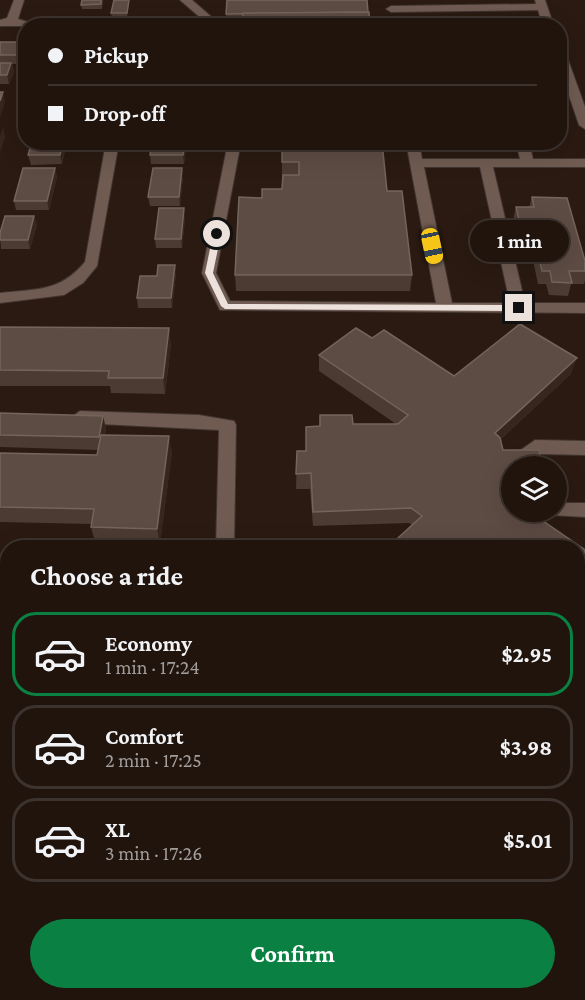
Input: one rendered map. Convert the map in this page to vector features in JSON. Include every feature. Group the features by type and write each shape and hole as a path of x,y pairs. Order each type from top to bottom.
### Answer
{"street":[{"path":"6,22 19,0"},
{"path":"185,0 207,18"},
{"path":"391,9 482,8 541,4"},
{"path":"567,74 585,125"},
{"path":"0,298 59,291 78,280 92,263 112,150"},
{"path":"233,150 209,273 225,306 585,308"},
{"path":"413,150 445,308"},
{"path":"524,150 528,163"},
{"path":"415,163 585,163"},
{"path":"486,163 502,243 519,308"},
{"path":"59,417 200,421 228,425 225,540"},
{"path":"524,456 535,447 585,448"},
{"path":"567,510 585,510"}],"building":[{"path":"82,0 101,0 101,4 81,5"},
{"path":"114,0 129,0 127,13 111,13"},
{"path":"227,0 367,0 368,12 226,14"},
{"path":"369,12 369,18 243,18 243,13"},
{"path":"0,42 18,42 18,55 0,55"},
{"path":"0,63 11,63 7,75 0,75"},
{"path":"30,150 61,150 60,155 28,155"},
{"path":"151,150 184,150 183,155 150,155"},
{"path":"282,150 383,150 387,191 402,191 412,275 235,275 239,197 262,198 262,189 282,189 283,175 299,175 299,162 282,162"},
{"path":"23,168 55,168 47,201 14,201"},
{"path":"153,168 182,168 179,197 148,197"},
{"path":"532,197 567,198 585,261 585,271 569,271 572,283 552,282 550,271 542,271 534,238 523,237 516,207 534,207"},
{"path":"159,208 184,208 181,239 155,239"},
{"path":"5,216 34,216 28,240 0,240"},
{"path":"158,265 175,265 171,298 137,298 140,276 157,276"},
{"path":"520,324 577,358 495,433 500,438 503,450 539,450 540,456 501,456 501,522 544,522 571,540 396,540 422,516 411,508 313,512 311,473 296,474 297,451 306,451 306,427 320,426 320,415 352,415 353,424 398,424 408,415 319,355 356,328 372,338 384,330 454,376"},
{"path":"0,327 169,328 163,378 108,378 109,371 0,370"},
{"path":"0,413 103,416 99,437 0,435"},
{"path":"101,435 169,436 157,529 91,527 94,509 0,507 0,453 97,455"}],"route":[{"path":"217,234 209,273 225,306 519,308"}]}
